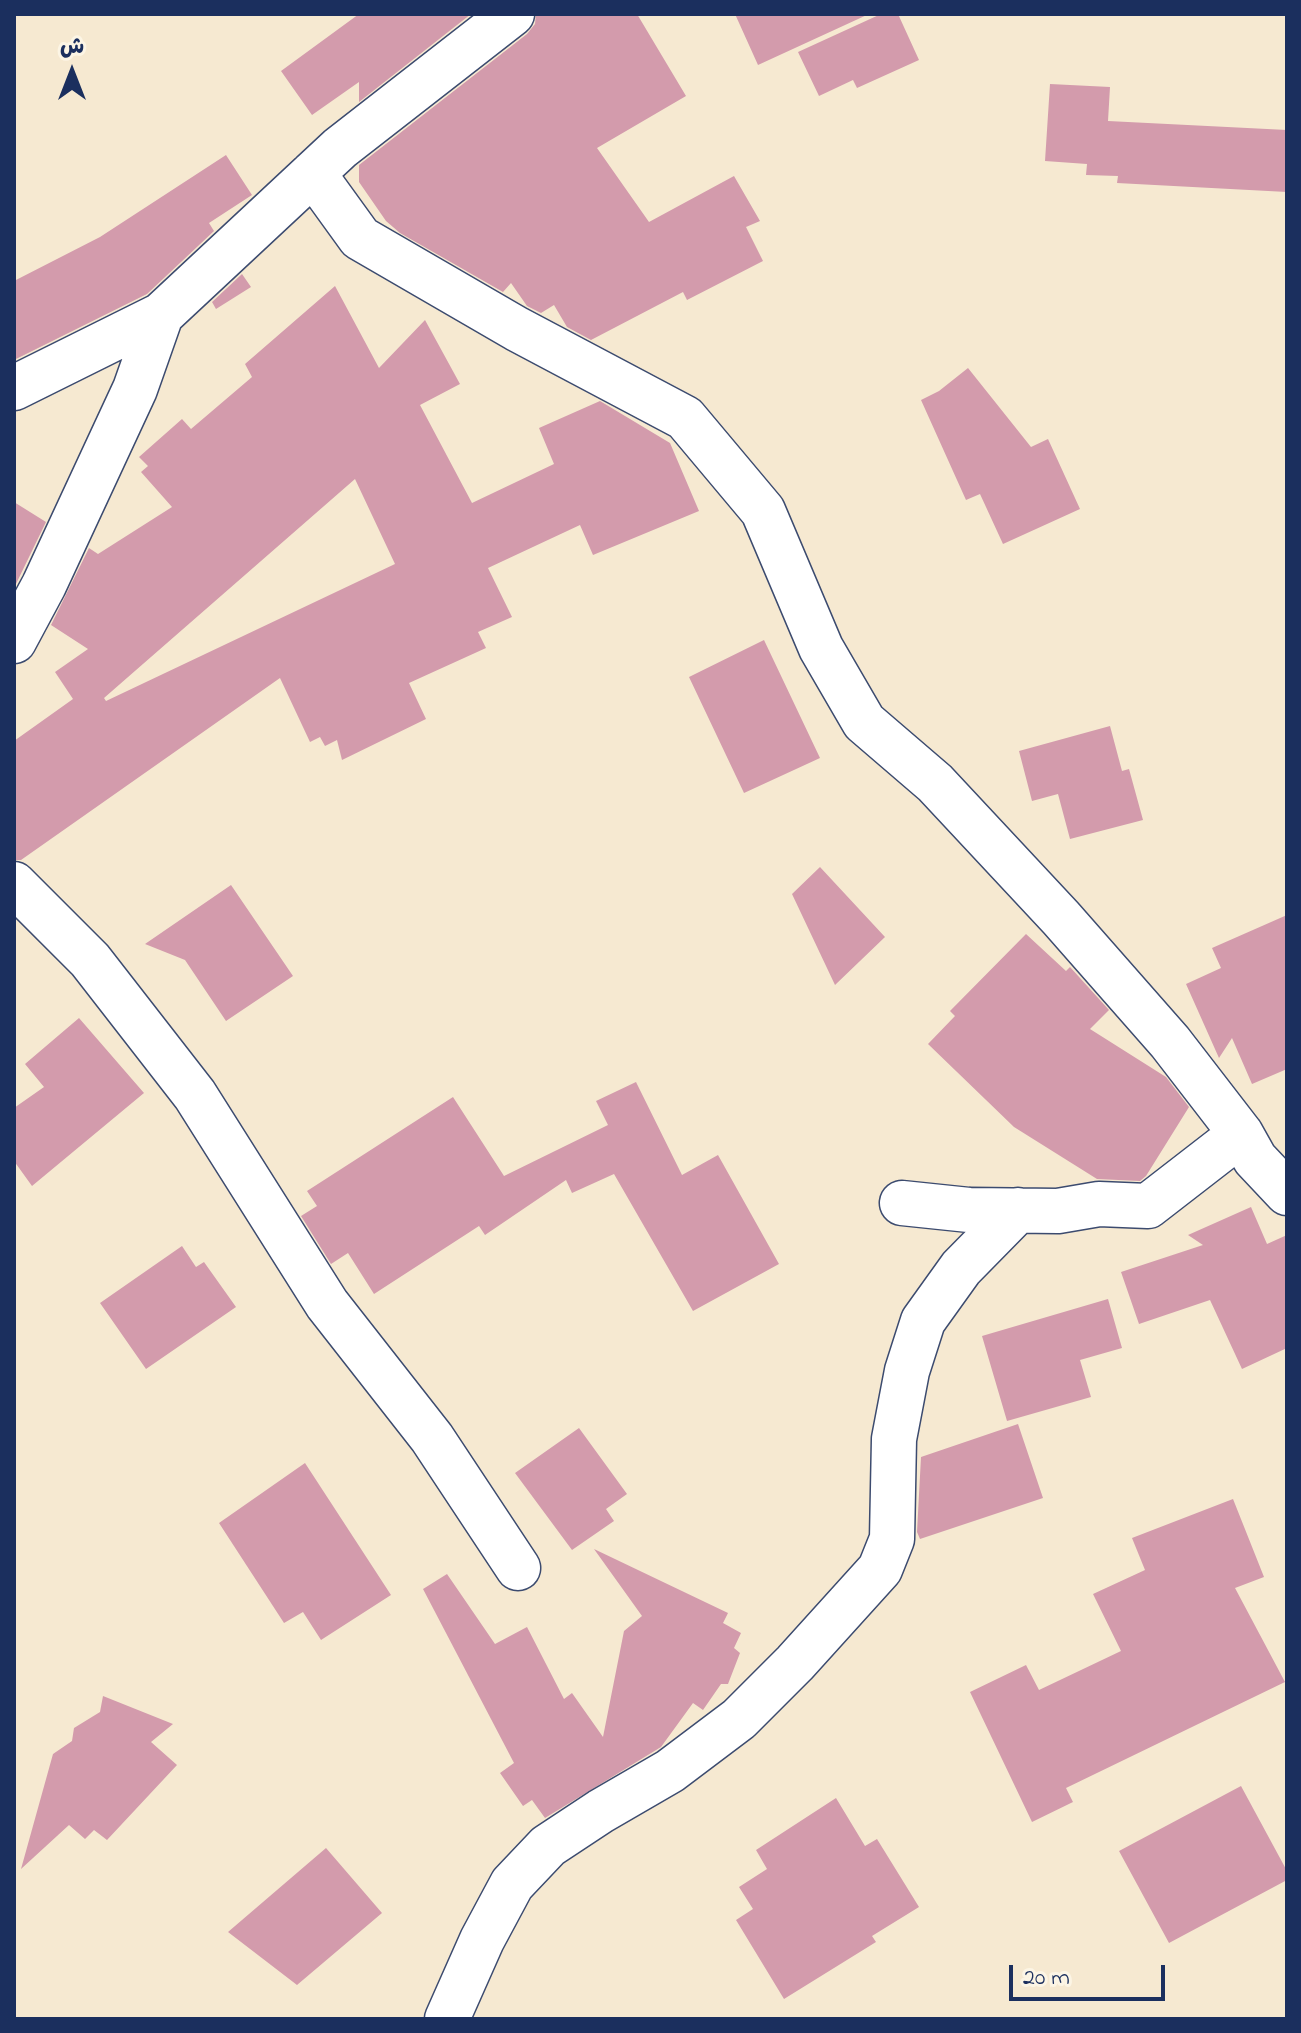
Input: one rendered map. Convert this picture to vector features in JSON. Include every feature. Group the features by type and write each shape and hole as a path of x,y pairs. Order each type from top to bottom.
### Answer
{"street":[{"path":"14,388 161,315 340,148 512,14"},
{"path":"313,173 360,238 517,329 685,418 763,511 821,648 864,722 935,783 1051,907 1170,1042 1241,1134 1255,1159 1287,1193"},
{"path":"14,641 44,585 135,389 161,315"},
{"path":"14,884 90,960 195,1095 327,1304 432,1438 518,1568"},
{"path":"902,1203 969,1210 1058,1211 1099,1204 1148,1206 1241,1134"},
{"path":"447,2019 482,1940 512,1884 548,1846 670,1771 739,1719 795,1663 880,1569 892,1539 894,1439 907,1371 923,1321 961,1268 1018,1210"}],"building":[{"path":"359,14 471,14 359,102 359,82 312,115 281,71"},
{"path":"536,14 637,14 686,96 597,148 649,222 734,176 760,221 746,227 763,261 687,300 683,292 591,340 567,327 554,305 541,313 527,306 511,283 503,292 400,233 386,221 359,182 359,165 527,34 535,24"},
{"path":"735,14 869,14 758,65"},
{"path":"881,14 898,14 919,60 857,88 853,80 819,96 798,52"},
{"path":"1050,84 1110,87 1108,121 1287,130 1287,192 1117,183 1118,176 1086,175 1087,164 1045,161"},
{"path":"226,155 252,195 209,223 214,231 147,294 14,360 14,281 100,237"},
{"path":"242,274 251,287 216,309 212,302"},
{"path":"335,286 379,368 425,320 460,384 420,405 472,503 554,464 539,428 600,401 670,443 699,511 593,555 580,525 488,568 512,617 478,632 486,648 409,683 426,719 342,760 337,740 325,746 320,737 310,742 280,678 21,860 14,860 14,741 73,699 55,672 88,649 51,625 89,548 98,554 172,507 141,472 148,466 139,457 182,419 191,429 252,377 245,364","holes":["355,479 395,564 106,701 104,698"]},
{"path":"968,368 1031,447 1048,439 1080,509 1003,544 980,494 966,500 921,400 939,391"},
{"path":"14,502 46,522 14,588"},
{"path":"764,640 820,758 744,793 689,677"},
{"path":"1110,726 1122,771 1129,769 1143,820 1070,839 1058,794 1032,801 1019,751"},
{"path":"820,867 885,937 835,985 792,894"},
{"path":"231,885 293,976 226,1021 185,960 145,944"},
{"path":"1287,915 1287,1069 1252,1084 1232,1038 1219,1058 1186,984 1221,968 1212,948"},
{"path":"1026,934 1066,971 1070,967 1109,1010 1090,1029 1166,1077 1189,1107 1140,1181 1097,1179 1014,1127 928,1044 955,1016 950,1011"},
{"path":"79,1018 144,1093 32,1186 14,1161 14,1108 44,1087 25,1064"},
{"path":"636,1082 682,1175 718,1155 779,1264 693,1311 614,1174 572,1193 566,1180 485,1235 479,1226 374,1294 348,1253 331,1264 301,1216 317,1206 307,1191 453,1097 504,1176 608,1125 596,1101"},
{"path":"1251,1207 1267,1244 1287,1235 1287,1348 1242,1369 1210,1300 1139,1324 1121,1272 1203,1245 1188,1235"},
{"path":"182,1246 196,1267 204,1262 236,1307 146,1369 100,1303"},
{"path":"1108,1299 1122,1348 1080,1360 1091,1397 1007,1421 982,1336"},
{"path":"1018,1424 1043,1498 920,1539 917,1532 921,1457"},
{"path":"579,1428 627,1494 606,1509 614,1521 572,1550 515,1473"},
{"path":"305,1463 391,1595 321,1640 303,1612 284,1623 219,1523"},
{"path":"1233,1499 1264,1577 1235,1588 1285,1682 1066,1788 1073,1802 1032,1822 970,1692 1026,1665 1039,1690 1121,1651 1093,1594 1145,1570 1132,1538"},
{"path":"594,1549 728,1613 723,1623 741,1633 734,1648 740,1653 728,1684 721,1684 703,1710 693,1703 661,1747 545,1818 532,1800 523,1806 500,1773 514,1763 423,1589 447,1574 495,1644 527,1627 564,1699 572,1693 603,1737 624,1631 642,1616"},
{"path":"103,1696 173,1724 151,1742 177,1765 107,1840 94,1830 85,1839 69,1825 21,1869 53,1754 72,1741 74,1728 100,1712"},
{"path":"1241,1786 1287,1871 1287,1880 1169,1943 1119,1851"},
{"path":"836,1798 865,1846 877,1839 919,1907 872,1936 876,1942 784,1999 736,1920 753,1909 739,1887 767,1869 756,1850"},
{"path":"326,1848 382,1913 297,1985 228,1932"}]}
